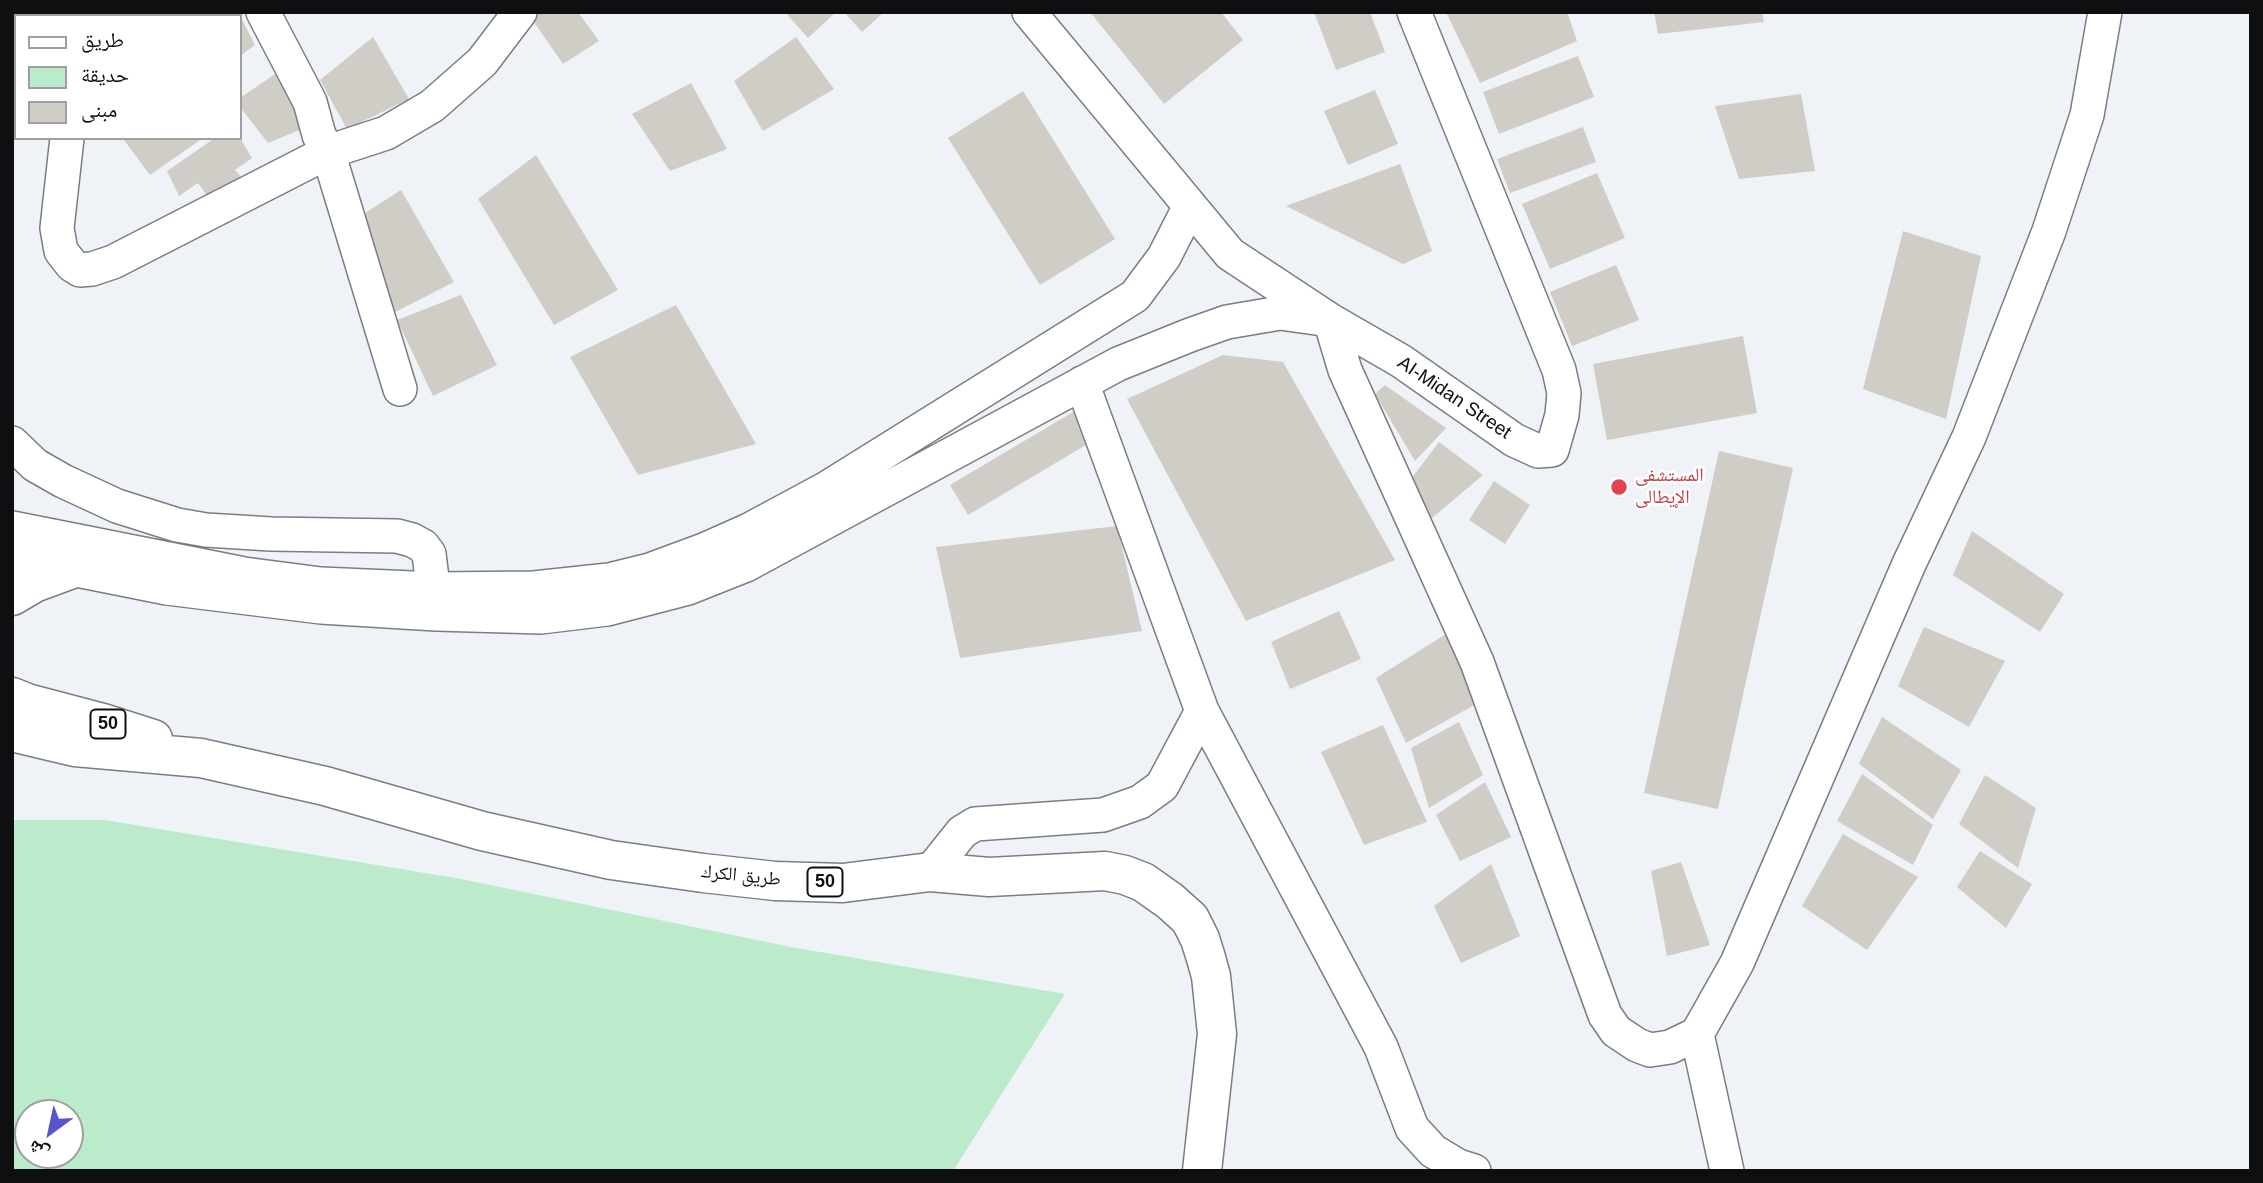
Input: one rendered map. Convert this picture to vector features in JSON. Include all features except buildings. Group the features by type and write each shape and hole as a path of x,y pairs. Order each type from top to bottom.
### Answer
{"main road":[{"path":"12,596 34,583 72,569"},
{"name":"طريق الكرك","path":"12,697 103,723 201,758 325,786 481,831 611,860 775,881 843,883 930,872 989,877 1105,871 1143,882 1190,919 1200,939 1211,976 1217,1034 1202,1171"},
{"name":"طريق الكرك","path":"12,732 75,747 201,758"}],"street":[{"path":"263,12 310,102 319,135 328,152 400,389"},
{"path":"67,140 57,228 61,251 72,265 80,270 92,270 113,262 328,152 386,132 432,106 482,62 520,12"},
{"name":"AI-Midan Street","path":"1028,12 1230,254 1330,320 1401,361 1514,440 1538,451 1552,450 1562,415 1564,393 1559,370 1414,12"},
{"path":"684,574 747,565 1082,383 1190,334 1227,322 1280,313 1330,320 1345,370 1478,662 1605,1015 1616,1031 1637,1045 1650,1050 1670,1047 1697,1034 1737,963 1909,564 1969,437 2049,231 2087,115 2105,12"},
{"path":"12,528 244,574 541,617 607,609 684,574 749,530 827,488 1135,296 1164,257 1190,206"},
{"path":"1082,383 1202,711 1381,1047 1412,1128 1433,1151 1458,1166 1474,1171"},
{"path":"12,443 35,465 63,481 117,506 177,525 216,531 397,536 412,540 423,546 429,554 435,601"},
{"path":"12,560 167,588 321,607 435,601"},
{"path":"930,872 962,832 975,824 1103,815 1140,802 1162,786 1202,711"},
{"path":"1697,1034 1727,1171"}],"green space":[{"path":"12,820 105,820 461,879 791,947 1065,994 953,1171 12,1171"}],"place":[{"name":"المستشفى الإيطالى","path":"1619,487"}]}
